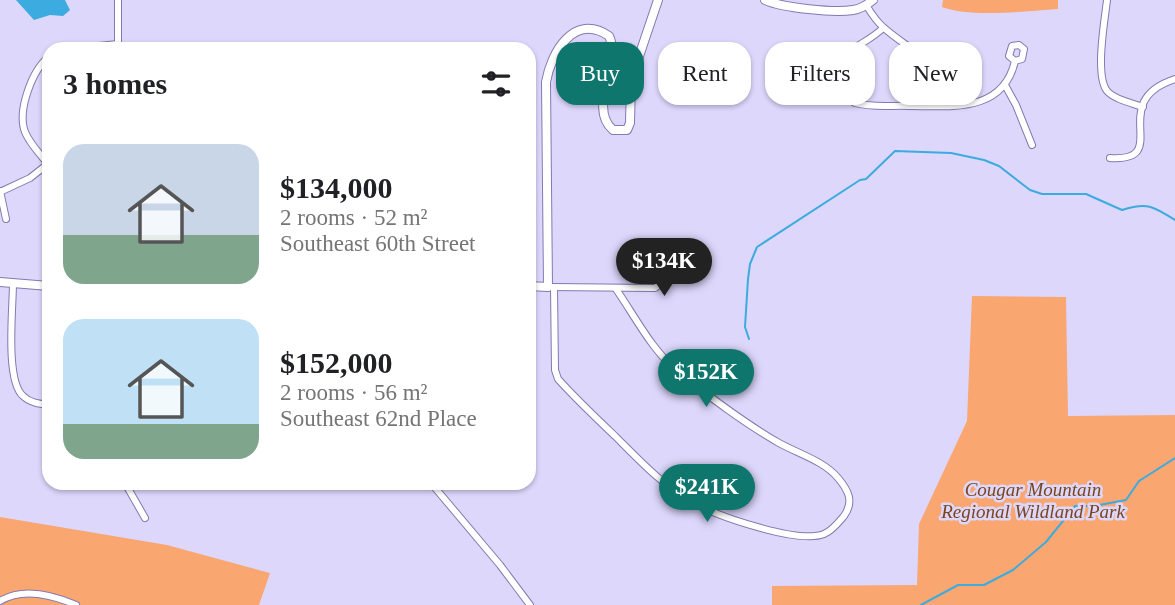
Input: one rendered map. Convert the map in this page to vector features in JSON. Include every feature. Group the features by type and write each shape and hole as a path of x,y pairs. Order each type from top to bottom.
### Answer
{"street":[{"path":"118,0 118,42"},
{"path":"616,289 645,336 678,373 778,443 822,465 837,477 850,497 847,511 831,530 821,535 768,530 714,512 677,493 648,469 558,379 555,370 548,72 553,55 563,41 577,32 591,29 605,33 612,43 605,84 604,113 610,128 617,131 626,130 631,123 631,80 658,0"},
{"path":"765,0 793,7 848,10 870,3 883,28 939,72 950,90 952,106"},
{"path":"1107,0 1102,82 1108,93 1143,107"},
{"path":"883,28 842,60 840,88 850,101 867,105 952,106 982,100 1005,85 1015,61"},
{"path":"42,65 33,76 27,92 23,125 30,142 42,156"},
{"path":"1110,159 1134,158 1145,147 1143,107 1154,90 1175,79"},
{"path":"1005,85 1011,93 1032,145"},
{"path":"6,219 0,191 30,178 42,168"},
{"path":"536,286 655,288 662,284 670,272"},
{"path":"0,282 42,285"},
{"path":"13,283 14,378 22,396 42,404"},
{"path":"129,490 145,518"},
{"path":"437,490 530,605"},
{"path":"0,601 15,594 26,594 51,596 76,605"}],"green space":[{"path":"943,0 1058,0 1058,9 968,12 942,7"},
{"name":"Cougar Mountain Regional Wildland Park","path":"972,296 1066,297 1068,416 1175,415 1175,605 772,605 772,586 917,585 919,524 967,421"},
{"path":"0,517 167,545 270,573 259,605 0,605"}],"water":[{"path":"16,0 65,0 70,10 63,16 50,15 34,20"}],"waterway":[{"path":"749,339 745,327 748,279 750,264 757,247 860,180 866,179 895,151 951,153 984,160 999,166 1030,190 1042,194 1086,194 1122,210 1138,206 1150,207 1175,220"},
{"path":"921,605 958,585 984,585 1013,570 1046,542 1075,506 1094,506 1126,500 1139,481 1175,458"}]}
